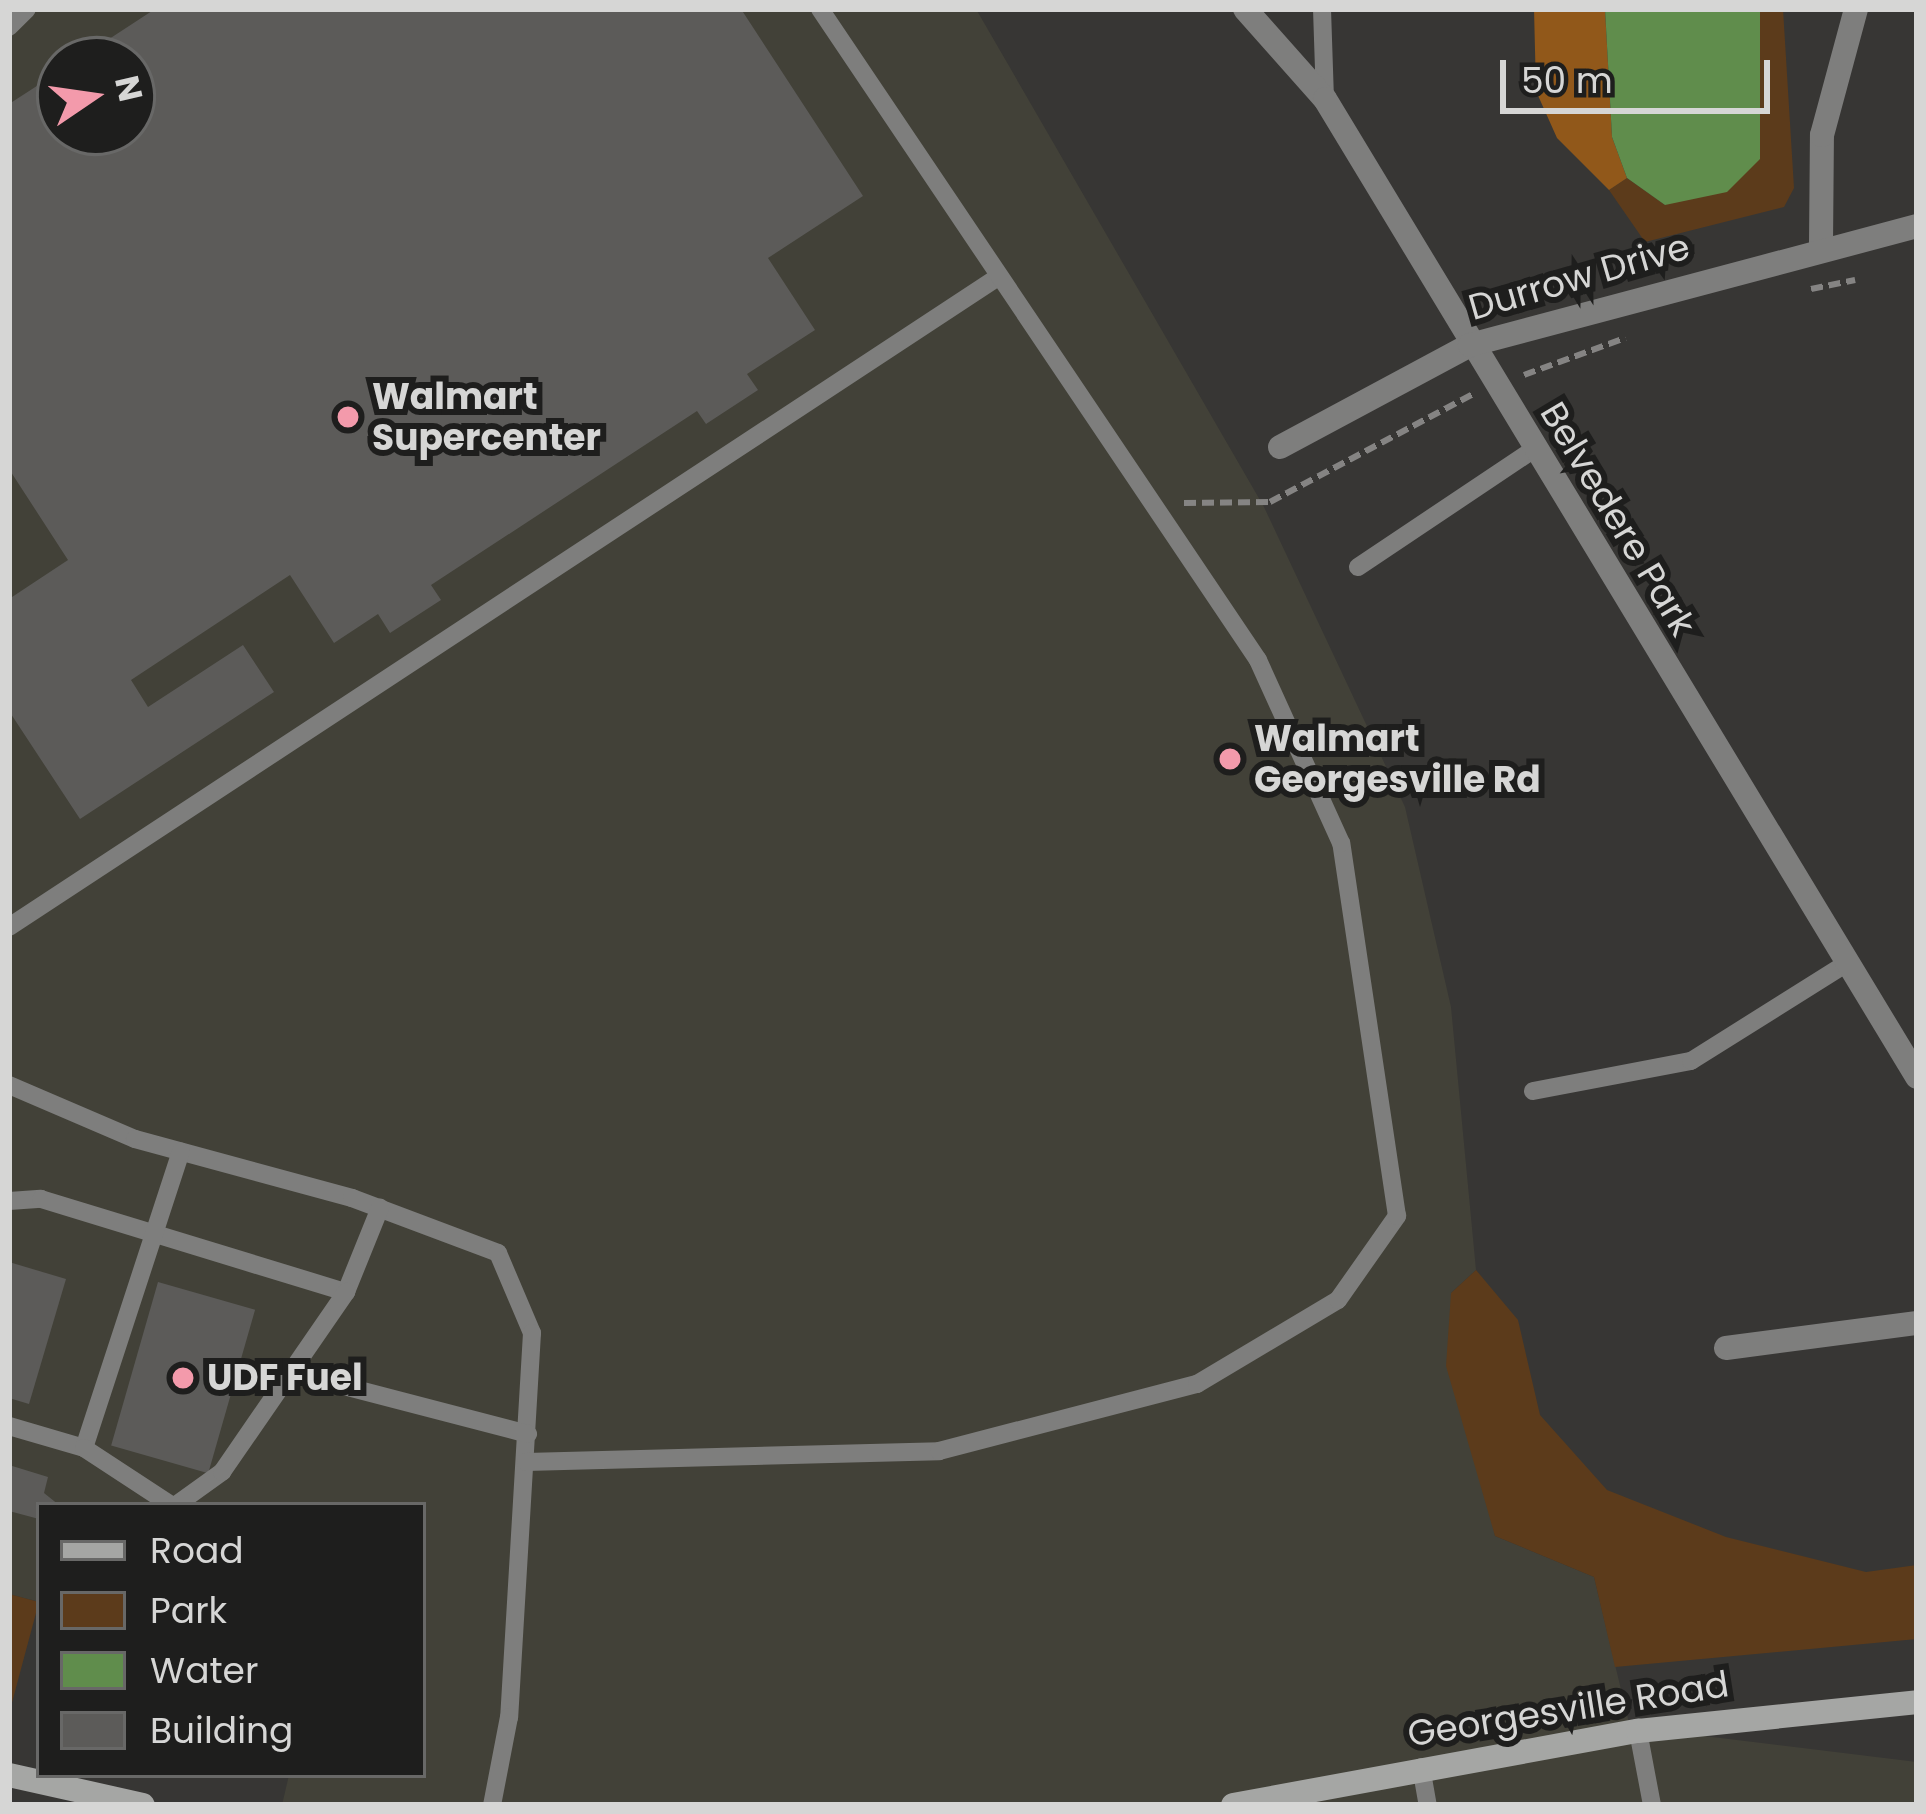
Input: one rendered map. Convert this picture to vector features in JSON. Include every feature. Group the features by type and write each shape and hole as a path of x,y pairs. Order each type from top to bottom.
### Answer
{"main road":[{"name":"Georgesville Road","path":"1233,1805 1420,1767 1638,1731 1917,1702"},
{"path":"9,1775 143,1805"}],"street":[{"name":"Belvedere Park","path":"1245,9 1325,99 1533,450 1917,1077"},
{"path":"1822,244 1822,135 1856,9"},
{"name":"Durrow Drive","path":"1280,447 1470,345 1822,244 1917,226"},
{"path":"1726,1348 1917,1323"}],"lane":[{"path":"9,27 27,9"},
{"path":"526,1462 939,1451 1198,1384 1338,1300 1397,1216 1341,843 1258,660 820,9"},
{"path":"1322,9 1325,99"},
{"path":"9,927 998,277"},
{"path":"1358,567 1533,450"},
{"path":"1533,1091 1691,1061 1847,963"},
{"path":"9,1084 181,1151 380,1208 498,1253 532,1333 526,1462 492,1805"},
{"path":"84,1448 181,1151"},
{"path":"9,1201 41,1199 346,1292"},
{"path":"178,1502 221,1472 346,1292 380,1208"},
{"path":"290,1372 528,1435"},
{"path":"9,1426 84,1448 169,1502"},
{"path":"1638,1731 1652,1805"},
{"path":"1420,1767 1428,1805"}],"shaded area":[{"path":"9,9 976,9 1264,507 1405,807 1451,1007 1476,1270 1451,1293 1495,1536 1594,1577 1630,1727 1917,1762 1917,1805 282,1805 288,1778 426,1778 426,1502 36,1502 36,1601 9,1594"},
{"path":"1534,9 1605,9 1612,137 1627,178 1609,190 1557,138 1536,91"}],"green space":[{"path":"1760,9 1783,9 1794,188 1784,207 1645,242 1609,190 1627,178 1665,205 1760,159"},
{"path":"1476,1270 1518,1320 1540,1415 1607,1490 1726,1537 1866,1572 1917,1565 1917,1639 1615,1667 1594,1577 1495,1536 1446,1366 1451,1293"},
{"path":"9,1594 36,1601 9,1706"}],"water":[{"path":"1605,9 1760,9 1760,159 1727,192 1665,205 1627,178 1612,137"}],"building":[{"name":"Walmart Supercenter","path":"155,9 741,9 863,196 768,258 815,330 747,374 758,390 706,424 697,411 431,585 441,600 390,633 378,614 334,643 290,575 131,680 148,707 243,645 274,692 80,819 9,711 9,599 68,560 9,469 9,104 36,87 36,156 156,156 156,36 114,36"},
{"path":"9,1262 66,1279 29,1404 9,1398"},
{"name":"UDF Fuel","path":"158,1282 255,1310 208,1473 111,1445"},
{"path":"9,1465 48,1477 44,1493 55,1502 36,1502 36,1518 9,1511"}],"place":[{"name":"Walmart Supercenter","path":"348,417"},
{"name":"Walmart Georgesville Rd","path":"1230,759"},
{"name":"UDF Fuel","path":"183,1378"}]}
